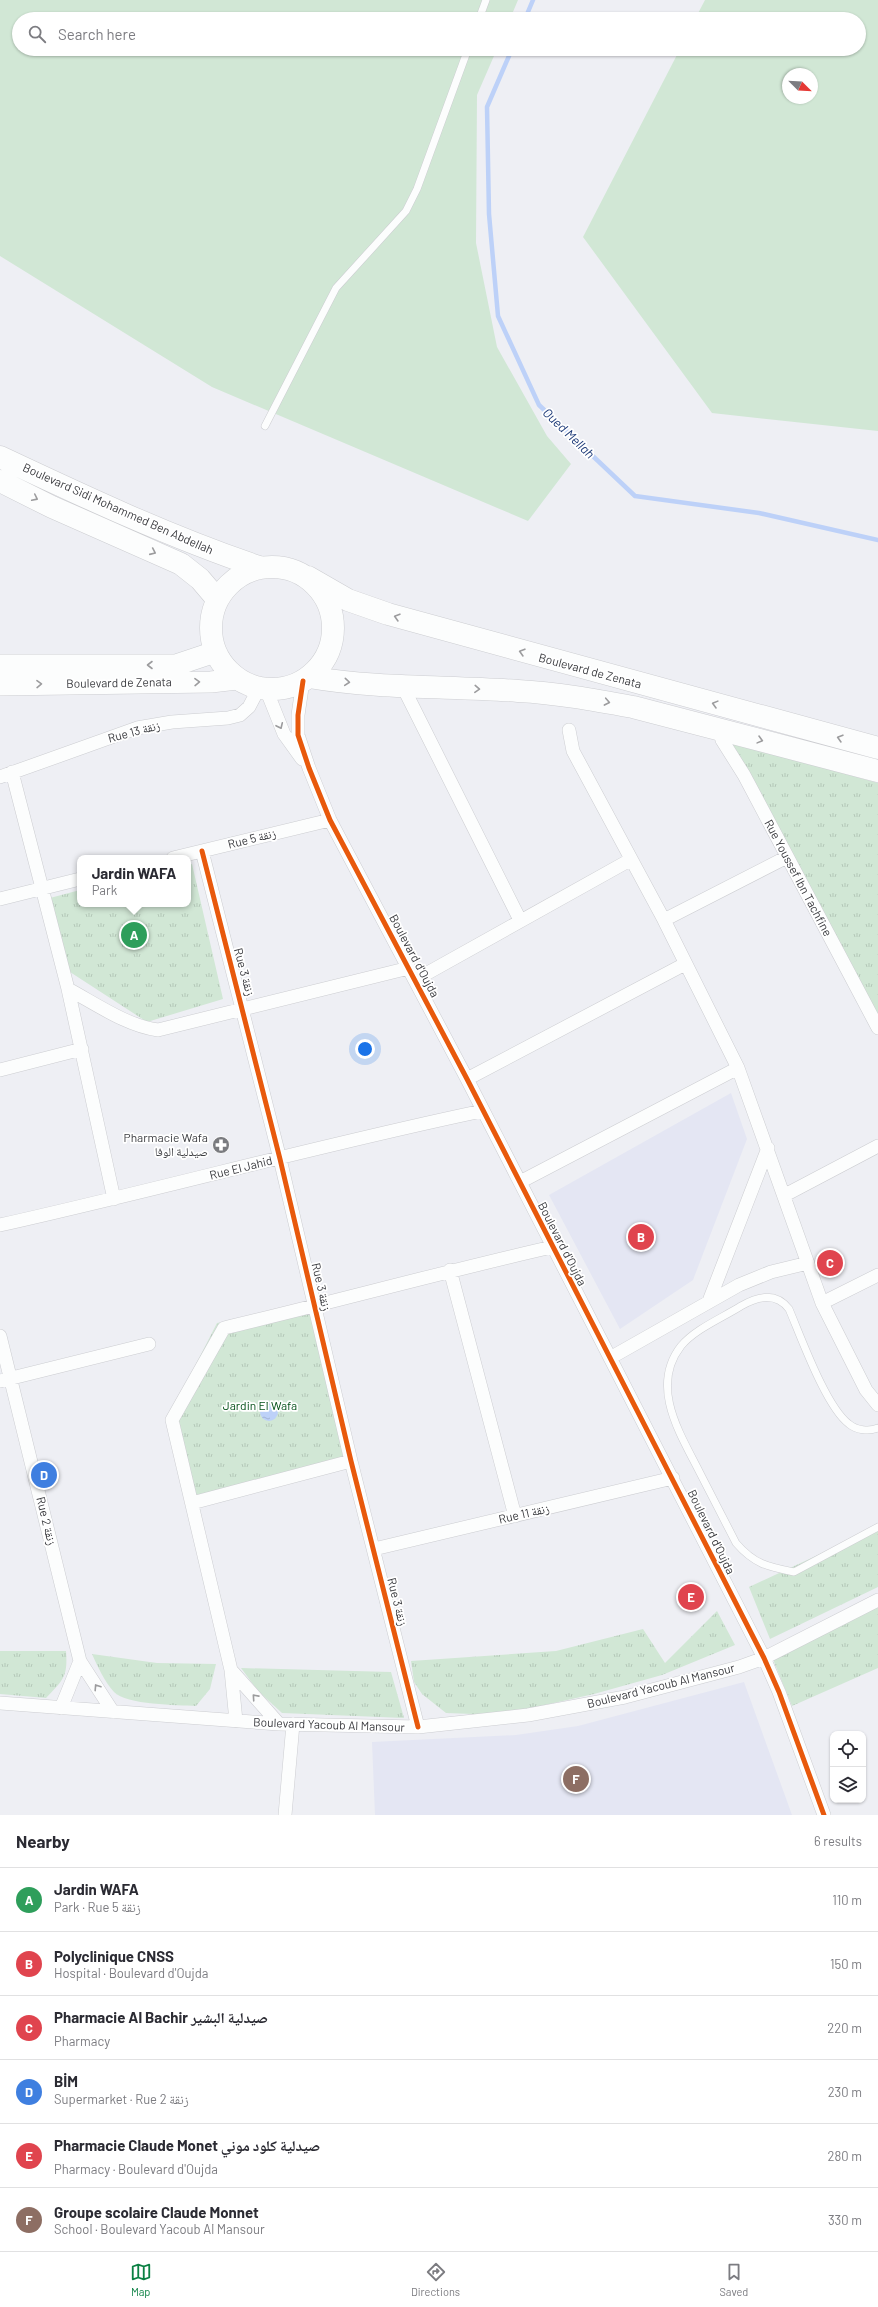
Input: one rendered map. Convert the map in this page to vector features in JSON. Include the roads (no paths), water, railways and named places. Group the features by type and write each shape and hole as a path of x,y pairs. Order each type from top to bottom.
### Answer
{"highway":[{"name":"Boulevard Sidi Mohammed Ben Abdellah","path":"0,457 105,506 201,548 259,567"},
{"name":"Boulevard Sidi Mohammed Ben Abdellah","path":"0,481 52,507 181,564 200,579 217,599"},
{"path":"259,567 284,567 308,577 322,591 330,608 334,627 331,646 322,663 306,679 292,686 262,689 237,679 224,667 215,652 210,635 211,616 217,599 228,585 242,574 259,567"},
{"name":"Boulevard de Zenata","path":"308,577 348,600 388,614 878,748"},
{"name":"Boulevard de Zenata","path":"306,679 520,691 559,695 633,707 878,771"}],"main road":[{"name":"Boulevard de Zenata","path":"0,664 176,665 215,652"},
{"name":"Boulevard de Zenata","path":"0,685 211,682 237,679"}],"street":[{"name":"Boulevard d'Oujda","path":"306,679 297,724 298,735 309,768 330,820 520,1182 764,1658 779,1692 824,1815"},
{"path":"402,685 520,920"},
{"name":"Boulevard d'Oujda","path":"262,689 284,734 309,768"},
{"name":"Rue 13 زنقة","path":"6,774 138,728 172,722 228,718 240,715 249,707 262,689"},
{"name":"Rue Youssef Ibn Tachfine","path":"718,729 722,740 744,775 878,1028"},
{"path":"569,730 572,751 664,920 738,1068 768,1148 822,1303 866,1390 878,1405"},
{"path":"6,774 43,888 82,1049 114,1199"},
{"name":"Rue 5 زنقة","path":"185,855 330,820"},
{"name":"Rue 3 زنقة","path":"202,851 244,1010 351,1461 418,1727"},
{"path":"664,920 787,857"},
{"path":"415,980 520,920 630,860"},
{"path":"0,899 77,880"},
{"path":"466,1079 685,964"},
{"path":"68,989 133,1023 148,1029 158,1030 244,1010 408,968"},
{"path":"0,1070 82,1049"},
{"path":"520,1182 738,1068"},
{"name":"Rue El Jahid","path":"0,1225 280,1159 394,1130 482,1111"},
{"path":"784,1195 878,1146"},
{"path":"709,1301 768,1148"},
{"path":"236,1721 231,1670 172,1420 224,1328 315,1306 450,1270 552,1247"},
{"path":"610,1358 709,1301 771,1272 808,1263"},
{"path":"450,1270 515,1516"},
{"path":"822,1303 878,1275"},
{"name":"Rue 2 زنقة","path":"0,1336 5,1380 31,1458 80,1661 113,1712"},
{"path":"5,1380 149,1344"},
{"path":"192,1502 351,1461"},
{"name":"Rue 11 زنقة","path":"374,1549 673,1478"},
{"name":"Boulevard Yacoub Al Mansour","path":"0,1703 278,1724 418,1727 528,1715 625,1697 739,1667 764,1658 878,1600"},
{"path":"60,1708 80,1661"},
{"path":"231,1670 278,1724"},
{"path":"285,1815 293,1724"}],"lane":[{"path":"482,12 486,0"},
{"path":"265,426 336,288 385,236 406,210 417,189 465,56"},
{"path":"878,1428 872,1430 861,1429 849,1425 840,1415 822,1386 789,1309 783,1300 773,1297 752,1299 690,1337 681,1347 674,1359 668,1383 674,1420 736,1543 747,1556 760,1564 794,1572 878,1526"}],"water":[{"path":"269,1403 275,1406 278,1412 275,1418 269,1421 263,1418 260,1412 263,1406"}],"waterway":[{"name":"Oued Mellah","path":"528,12 533,0"},
{"name":"Oued Mellah","path":"509,56 487,107 489,214 498,316 539,405 635,496 759,513 878,540"}],"place":[{"name":"Jardin WAFA","path":"134,935"},
{"name":"Pharmacie Wafa صيدلية الوفا","path":"221,1145"},
{"name":"Polyclinique CNSS","path":"641,1237"},
{"name":"Pharmacie Al Bachir صيدلية البشير","path":"830,1263"},
{"name":"BİM","path":"44,1475"},
{"name":"Pharmacie Claude Monet صيدلية كلود موني","path":"691,1597"},
{"name":"Groupe scolaire Claude Monnet","path":"576,1779"}],"park label":[{"name":"Jardin El Wafa","path":"260,1406"}]}
